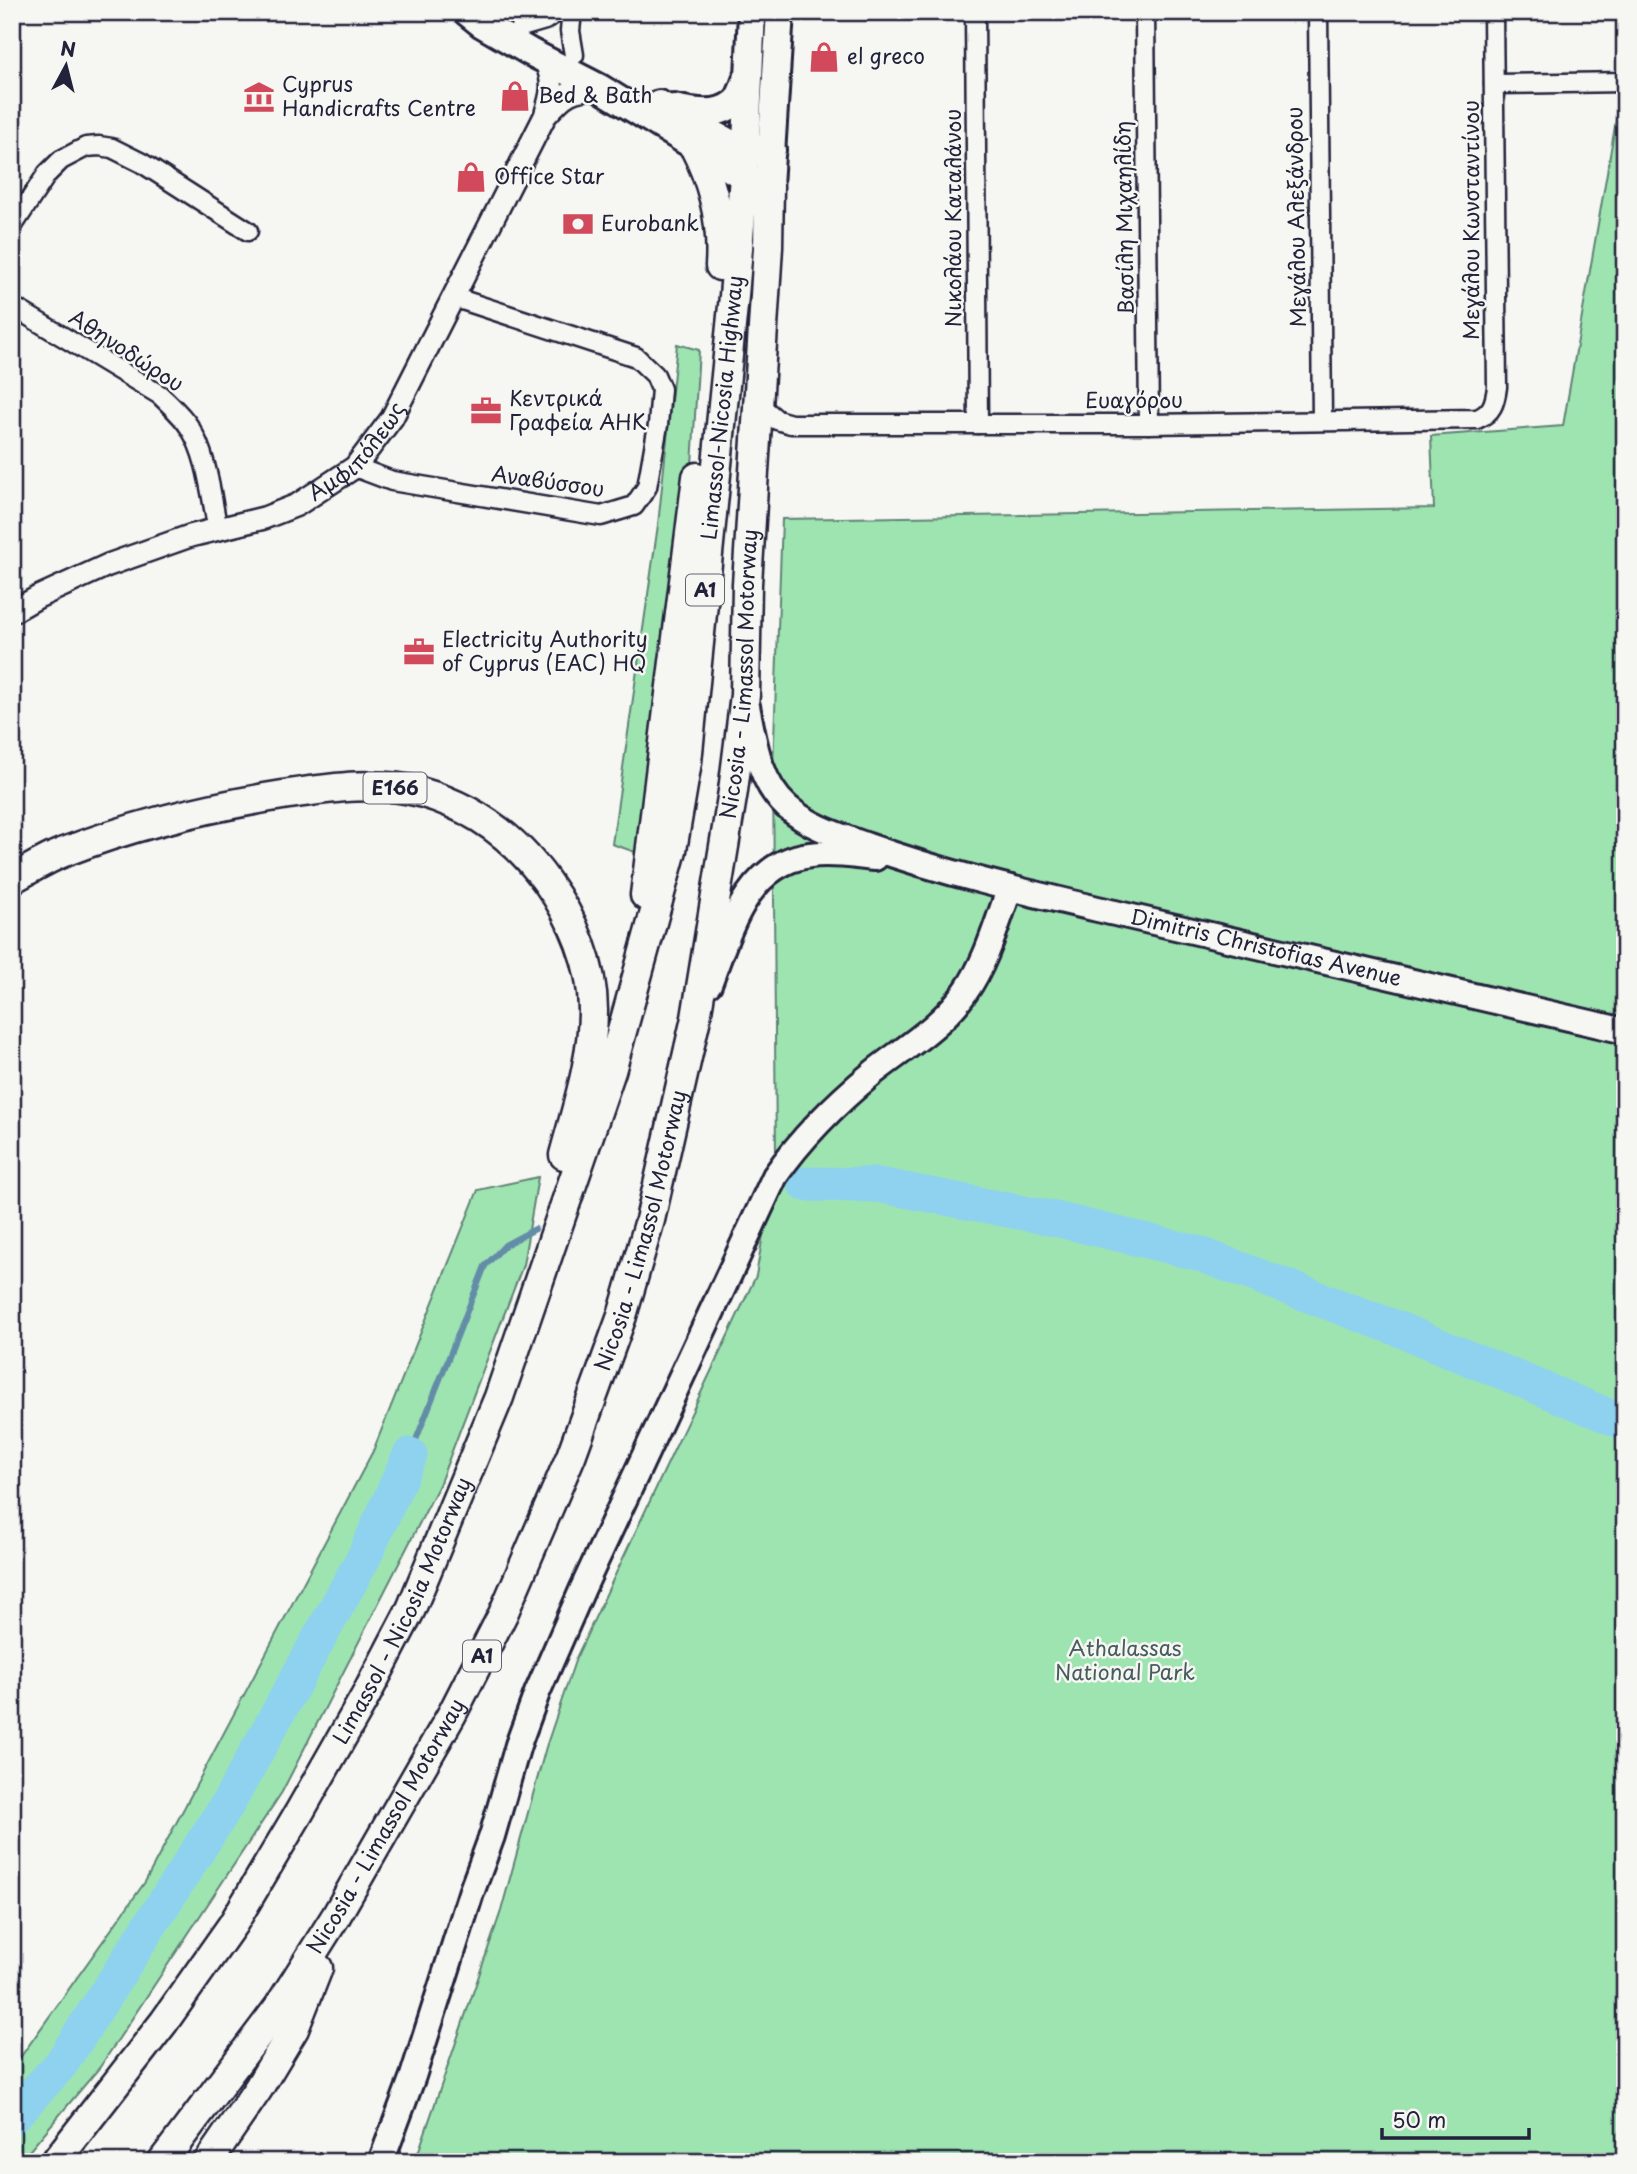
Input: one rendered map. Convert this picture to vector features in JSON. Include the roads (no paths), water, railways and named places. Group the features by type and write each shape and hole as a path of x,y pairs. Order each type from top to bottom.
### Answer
{"highway":[{"path":"632,999 716,331 721,255 720,221 715,195 694,146"},
{"name":"Nicosia - Limassol Motorway","path":"162,2162 278,2008 336,1916 452,1714 498,1625 571,1456 622,1316 650,1220 696,1018 721,878 745,695 747,584 768,247 757,182"},
{"name":"Limassol-Nicosia Highway","path":"632,999 672,850 687,762 734,296 757,182"},
{"name":"E166","path":"12,879 61,853 153,822 248,800 353,787 408,790 451,803 480,818 510,838 521,849 557,895 570,919 586,964 593,1008 591,1049 583,1084 499,1397"},
{"name":"Limassol - Nicosia Motorway","path":"55,2162 164,2022 233,1924 365,1697 411,1609 499,1397 611,1071 632,999"},
{"path":"208,2162 258,2089 294,2029 336,1916"}],"main road":[{"path":"467,12 482,24 600,88 757,182"},
{"path":"495,12 728,142 746,148 772,150"},
{"name":"A1","path":"746,148 752,12"},
{"name":"A1","path":"757,182 772,150 780,12"},
{"path":"662,106 692,112 717,111 735,103 750,73"},
{"name":"Limassol-Nicosia Highway","path":"746,148 757,182"},
{"name":"Dimitris Christofias Avenue","path":"745,695 758,758 770,788 785,806 827,832 908,860 1010,888 1625,1031"},
{"name":"Dimitris Christofias Avenue","path":"696,1018 742,905 753,886 767,872 788,859 810,855 908,860"},
{"path":"963,875 979,887 983,895 987,949"},
{"path":"382,2162 413,2076 537,1693 583,1588 775,1177 795,1147 819,1122 873,1073 934,1027 950,1010 976,975 1010,888"},
{"path":"399,2162 483,1894 492,1836"}],"street":[{"path":"521,27 545,20 557,12"},
{"path":"572,12 570,31 574,55"},
{"name":"Νικολάου Καταλάνου","path":"975,12 978,424"},
{"name":"Βασίλη Μιχαηλίδη","path":"1145,12 1149,424"},
{"name":"Μεγάλου Αλεξάνδρου","path":"1318,12 1322,420"},
{"name":"Μεγάλου Κωνσταντίνου","path":"1477,419 1484,416 1493,405 1497,387 1493,12"},
{"name":"Αμφιπόλεως","path":"12,612 108,565 190,536 264,518 297,505 355,467 392,418 545,116 553,78 545,60"},
{"path":"1494,83 1625,82"},
{"name":"Αμφιπόλεως","path":"545,116 564,97 577,89 600,88"},
{"path":"12,227 54,167 79,150 99,146 112,148 133,158 248,231"},
{"name":"Αναβύσσου","path":"355,467 392,481 601,516 634,506 647,487 658,425 661,389 655,374 636,358 453,297"},
{"name":"Αθηνοδώρου","path":"12,306 160,395 178,412 202,452 218,530"},
{"name":"Ευαγόρου","path":"758,404 777,420 792,424 1149,424 1477,419"}],"waterway":[{"path":"805,1184 878,1185 1055,1219 1197,1253 1396,1328 1625,1423"},
{"path":"410,1455 485,1266 505,1245 535,1229"},
{"path":"12,2117 61,2064 230,1800 365,1555 410,1455"}],"place":[{"name":"el greco","path":"824,57"},
{"name":"Bed & Bath","path":"515,96"},
{"name":"Cyprus Handicrafts Centre","path":"259,97"},
{"name":"Office Star","path":"471,177"},
{"name":"Eurobank","path":"578,224"},
{"name":"Κεντρικά Γραφεία ΑΗΚ","path":"486,411"},
{"name":"Electricity Authority of Cyprus (EAC) HQ","path":"419,652"}],"park label":[{"name":"Athalassas National Park","path":"1125,1661"}]}
